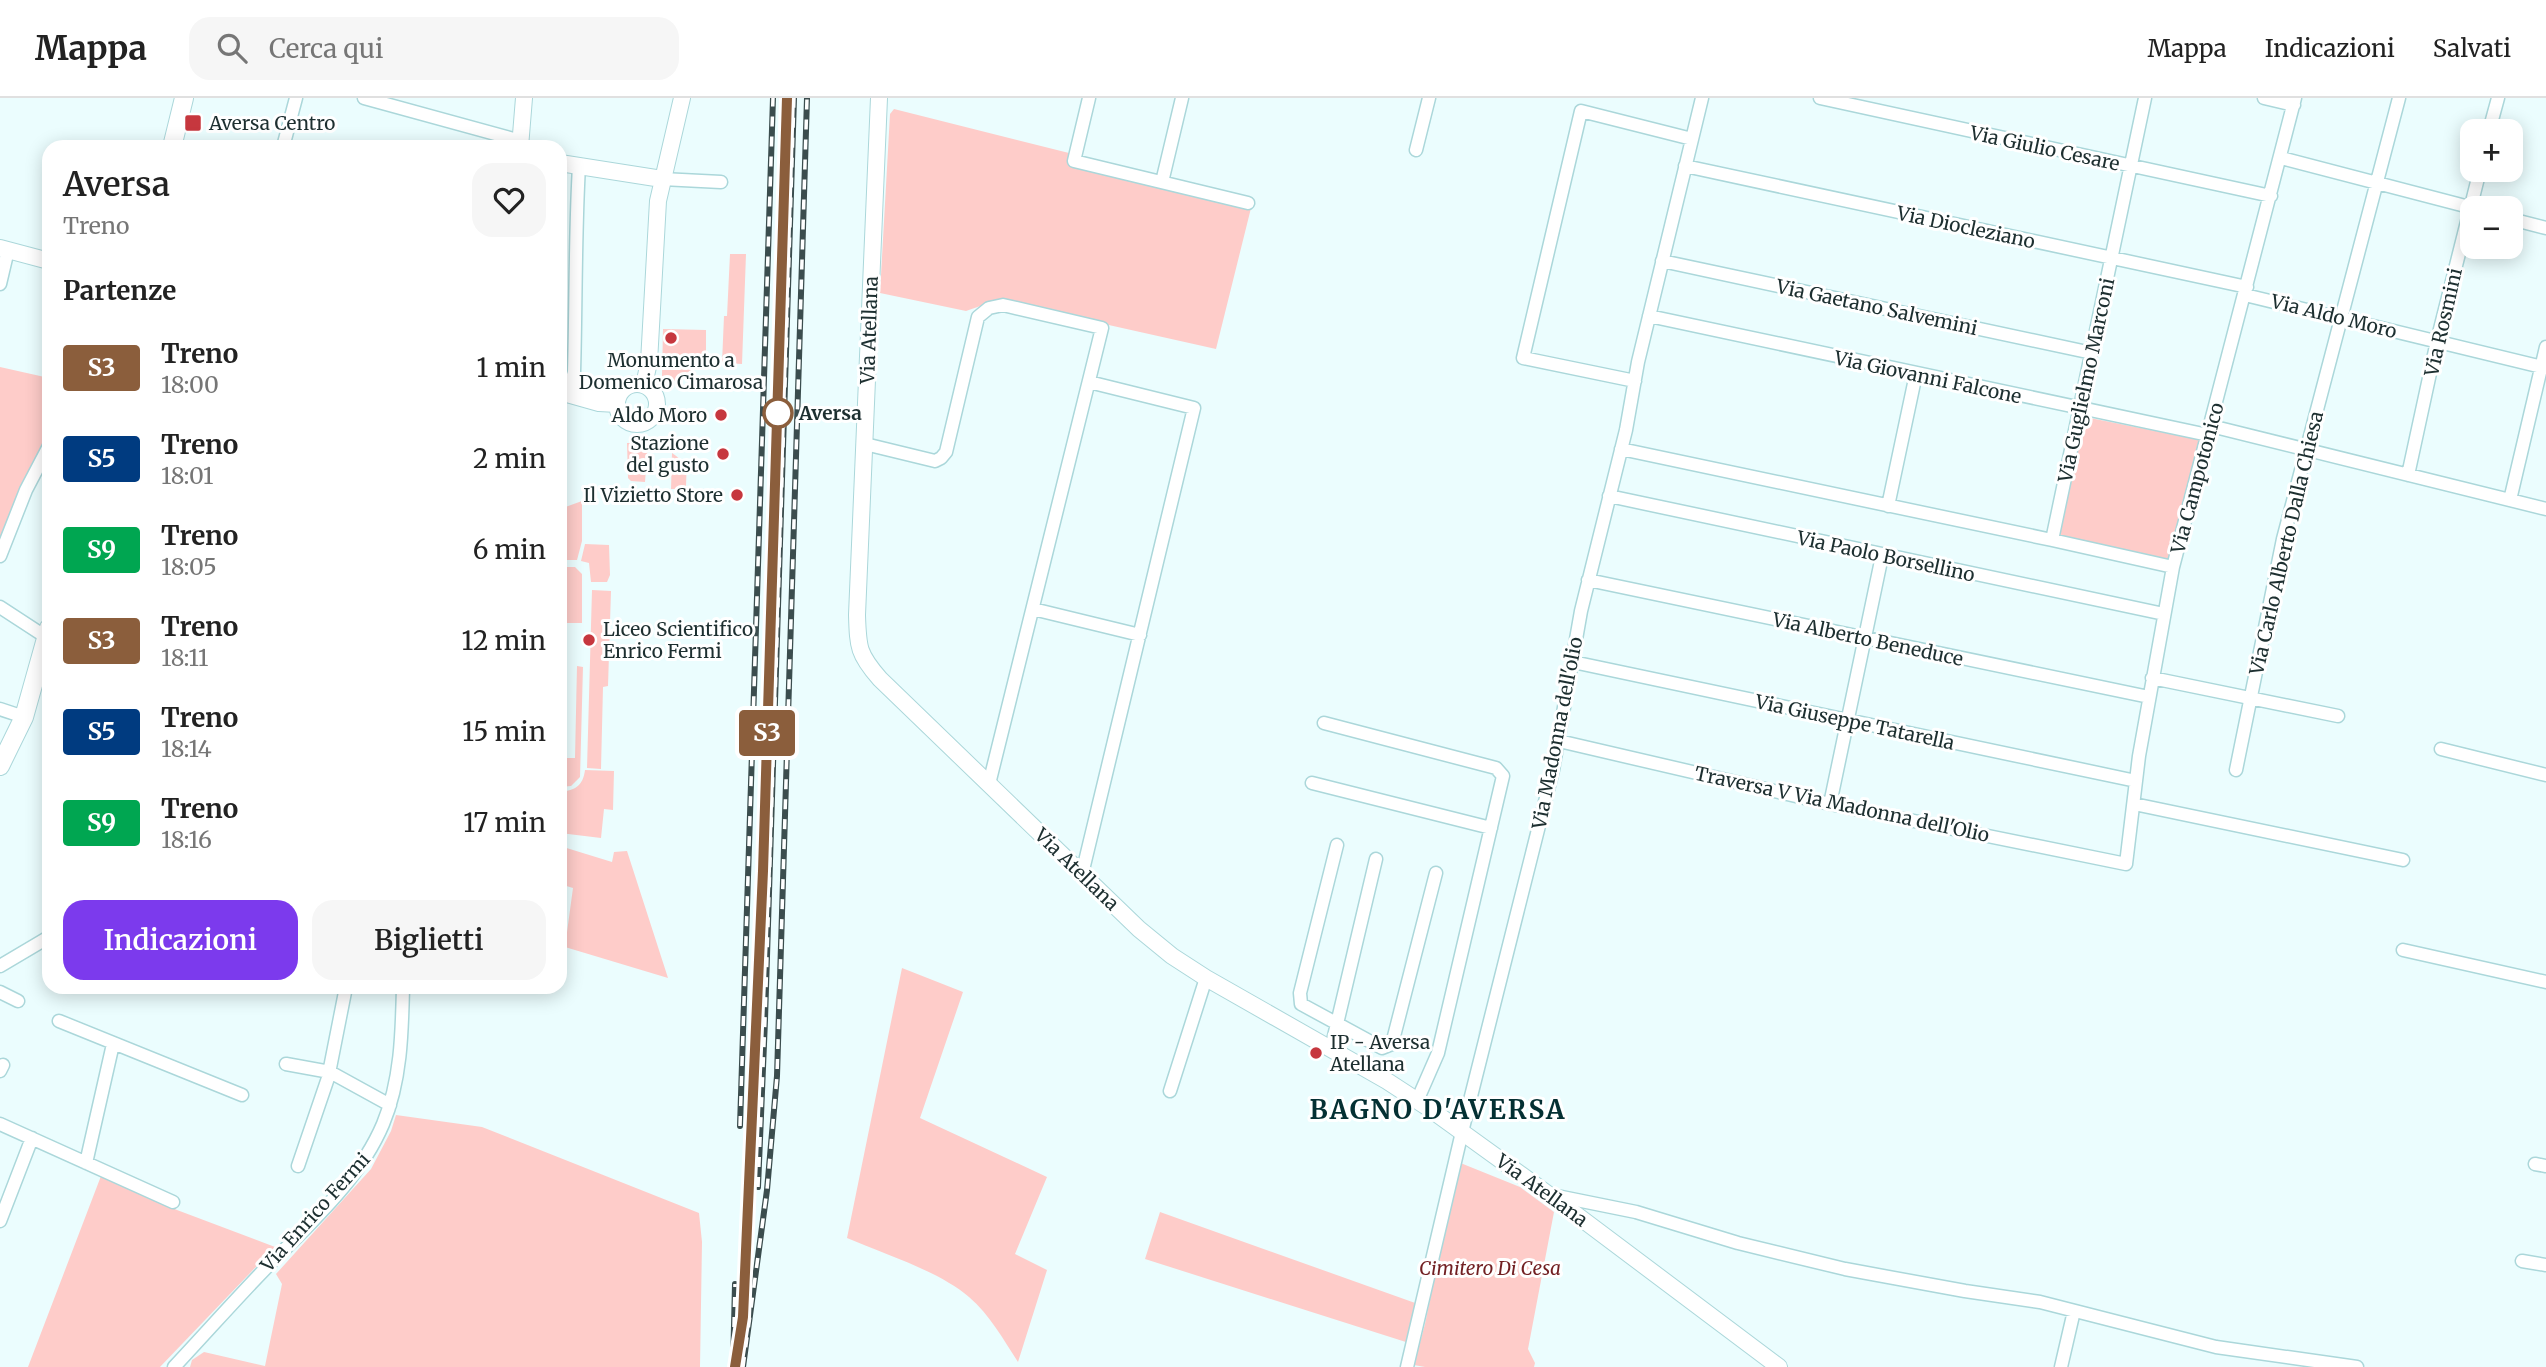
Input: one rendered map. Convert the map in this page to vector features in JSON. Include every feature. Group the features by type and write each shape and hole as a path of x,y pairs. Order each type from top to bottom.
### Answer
{"main road":[{"path":"174,140 184,98"},
{"path":"521,140 524,98"},
{"path":"644,385 649,362 657,201 682,98"},
{"name":"Via Atellana","path":"881,99 857,615 858,643 864,660 880,679 1139,929 1172,956 1417,1101 1548,1194 1779,1367"},
{"path":"567,164 662,179"},
{"path":"4,249 42,259"},
{"path":"644,385 654,393 657,406 655,412 646,422 627,421 619,411 618,401 628,386 644,385"},
{"path":"567,386 618,401"},
{"path":"0,766 24,717 42,656"}],"street":[{"path":"285,140 296,98"},
{"path":"365,98 507,140"},
{"path":"1089,98 1074,161 1248,203"},
{"path":"1162,182 1182,98"},
{"path":"1416,150 1429,98"},
{"name":"Via Madonna dell'olio","path":"1407,1367 1559,741 1588,580 1702,98"},
{"name":"Via Giulio Cesare","path":"1820,98 2271,196"},
{"name":"Via Guglielmo Marconi","path":"2052,540 2145,98"},
{"path":"2264,98 2295,101"},
{"name":"Via Carlo Alberto Dalla Chiesa","path":"2236,770 2283,539 2399,98"},
{"path":"2493,119 2498,98"},
{"name":"Via Campotonico","path":"2126,864 2152,678 2173,567 2295,101"},
{"path":"1635,381 1523,358 1581,111 1692,139"},
{"path":"2281,158 2460,205"},
{"path":"567,381 574,372 579,166"},
{"name":"Via Diocleziano","path":"1685,166 2112,258 2246,291"},
{"path":"662,179 721,182"},
{"path":"2523,222 2546,228"},
{"path":"0,284 4,249"},
{"name":"Via Rosmini","path":"2408,475 2437,341 2460,254"},
{"name":"Via Gaetano Salvemini","path":"1662,261 2092,353"},
{"name":"Via Aldo Moro","path":"2246,291 2342,318 2544,367"},
{"path":"864,444 934,461 941,458 946,452 978,317 989,308 1003,305 1102,328 989,784"},
{"name":"Via Giovanni Falcone","path":"1649,316 2080,410 2209,430 2305,449 2546,509"},
{"path":"2510,500 2544,367 2546,347"},
{"path":"1888,506 1916,374"},
{"path":"1082,874 1194,408 1089,382"},
{"path":"1621,449 2173,567"},
{"path":"0,556 26,490 42,459"},
{"name":"Via Paolo Borsellino","path":"1609,496 2164,614"},
{"path":"1830,804 1882,556"},
{"name":"Via Alberto Beneduce","path":"1588,580 2149,697"},
{"path":"0,607 42,632"},
{"path":"1033,609 1140,635"},
{"name":"Via Giuseppe Tatarella","path":"1573,662 2137,781"},
{"path":"2152,678 2338,716"},
{"path":"0,709 24,717"},
{"path":"1324,723 1496,768 1503,776 1438,1053 1417,1101"},
{"name":"Traversa V Via Madonna dell'Olio","path":"1559,741 1830,804 2126,864"},
{"path":"2441,749 2546,775"},
{"path":"1312,783 1491,828"},
{"path":"2134,804 2403,860"},
{"path":"1337,845 1300,993 1301,1004 1382,1048 1392,1044 1436,873"},
{"path":"1331,1049 1376,859"},
{"path":"0,966 42,941"},
{"path":"2403,950 2546,982"},
{"path":"1170,1091 1206,978"},
{"path":"0,992 18,1001"},
{"path":"298,1166 330,1072 345,994"},
{"name":"Via Enrico Fermi","path":"174,1367 355,1172 372,1148 390,1105 395,1083 404,994"},
{"path":"59,1021 242,1095"},
{"path":"86,1163 113,1044"},
{"path":"286,1064 330,1072 390,1105"},
{"path":"0,1124 173,1202"},
{"path":"0,1221 32,1138"},
{"path":"1548,1194 1636,1212 1738,1243 1845,1269 1965,1292 2040,1302 2216,1347 2357,1367"},
{"path":"2522,1261 2546,1265"},
{"path":"2061,1367 2074,1311"}],"green space":[{"path":"894,109 1069,153 1067,164 1251,208 1216,349 1006,302 986,304 966,311 880,293 890,114"},
{"path":"730,254 746,254 742,364 722,363"},
{"path":"663,329 706,330 706,361 668,385 662,376"},
{"path":"0,367 42,376 42,452 0,541"},
{"path":"2085,417 2201,440 2168,559 2060,535"},
{"path":"627,443 648,443 645,482 631,481 628,478"},
{"path":"672,453 686,468 686,489 671,489"},
{"path":"582,501 582,541 577,560 567,560 567,506"},
{"path":"585,544 609,545 610,575 607,582 591,582 589,563 581,561"},
{"path":"567,567 575,567 582,574 582,623 567,623"},
{"path":"592,590 611,591 608,686 603,687 601,769 587,768"},
{"path":"577,666 583,667 580,777 567,786 567,758 575,758"},
{"path":"585,770 614,771 613,810 604,809 601,838 567,834 567,791 578,786"},
{"path":"567,848 612,862 614,852 627,851 668,978 567,948 573,888 567,886"},
{"path":"902,968 963,992 920,1118 1047,1177 1015,1254 1047,1270 1018,1362 983,1312 957,1288 927,1271 847,1238"},
{"path":"396,1115 482,1127 699,1213 702,1242 700,1367 190,1367 192,1360 204,1352 265,1366 282,1284 276,1274 371,1169 391,1131"},
{"name":"Cimitero Di Cesa","path":"1458,1162 1520,1187 1554,1212 1528,1349 1535,1363 1534,1367 1414,1365"},
{"path":"101,1176 177,1210 275,1247 160,1367 28,1367"},
{"path":"1160,1212 1418,1304 1409,1343 1145,1259"}],"railway":[{"path":"740,1126 773,98"},
{"path":"758,1187 794,98"},
{"path":"743,1367 767,1190 777,1076 807,98"},
{"path":"744,1298 752,1098"},
{"path":"733,1367 735,1284"}],"train":[{"name":"S3","path":"735,1367 743,1317 757,1018 787,98"}],"place":[{"name":"Aversa Centro","path":"193,123"},
{"name":"Monumento a Domenico Cimarosa","path":"671,338"},
{"name":"Aversa","path":"778,413"},
{"name":"Aldo Moro","path":"721,415"},
{"name":"Stazione del gusto","path":"723,454"},
{"name":"Il Vizietto Store","path":"737,495"},
{"name":"Liceo Scientifico Enrico Fermi","path":"589,640"},
{"name":"IP - Aversa Atellana","path":"1316,1053"}],"district":[{"name":"BAGNO D'AVERSA","path":"1438,1110"}]}
